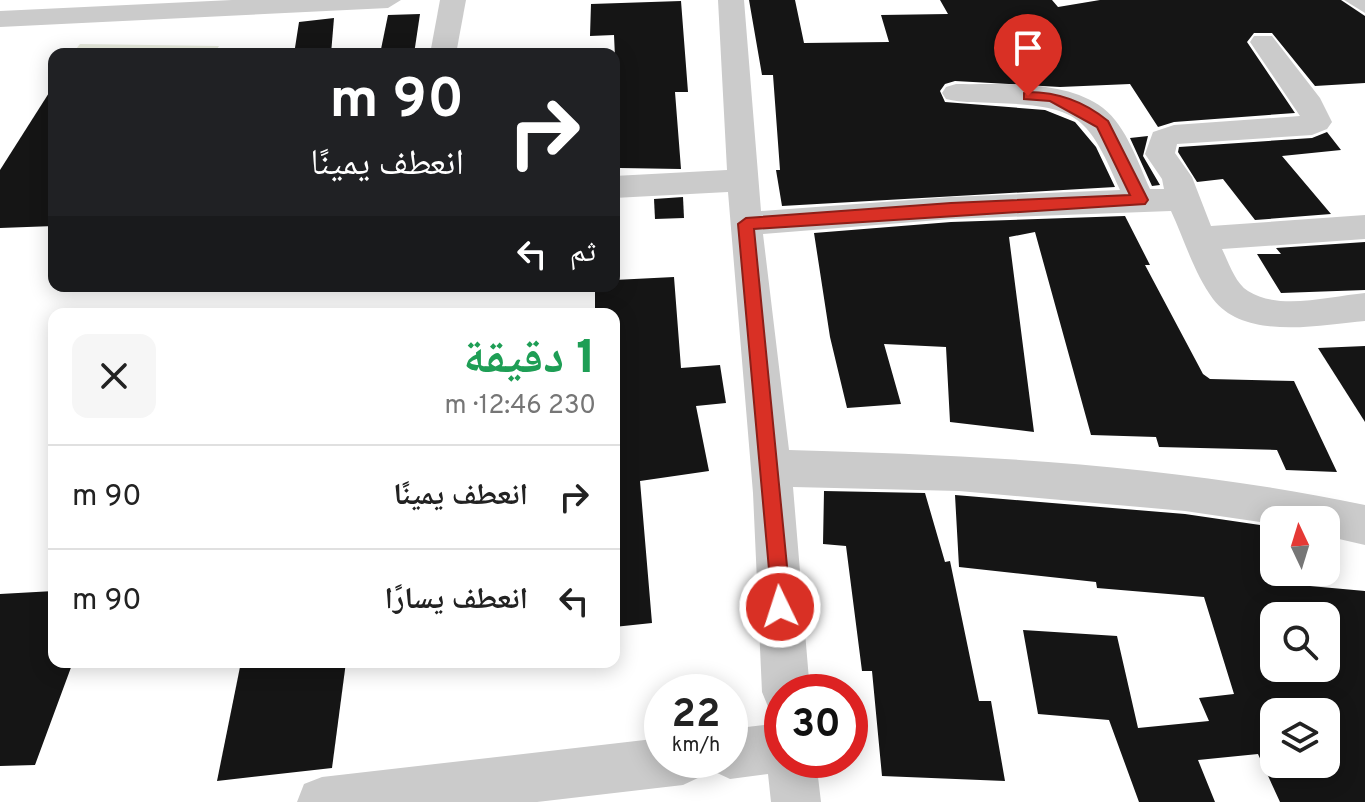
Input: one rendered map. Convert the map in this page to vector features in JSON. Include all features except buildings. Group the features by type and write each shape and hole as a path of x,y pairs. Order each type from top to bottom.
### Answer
{"street":[{"path":"0,19 310,1 388,0"},
{"path":"444,48 453,0"},
{"path":"731,0 746,224 771,468 785,674"},
{"path":"1357,0 1365,5"},
{"path":"1263,42 1310,104 1317,122 1174,135 1163,139 1160,154 1177,177 1182,199 1224,288 1236,301 1256,311 1274,315 1365,307"},
{"path":"956,93 1053,97 1093,115 1103,124 1140,200"},
{"path":"620,187 745,180"},
{"path":"746,224 951,208 1182,199"},
{"path":"1199,239 1365,227"},
{"path":"771,468 959,473 1185,492 1264,503 1365,525"},
{"path":"322,802 644,765"},
{"path":"793,778 796,802"}],"shaded area":[{"path":"80,44 219,46 218,48 77,48"}],"route":[{"path":"780,607 773,493 746,224 951,208 1140,200 1103,124 1093,115 1053,97 1028,96"}]}
